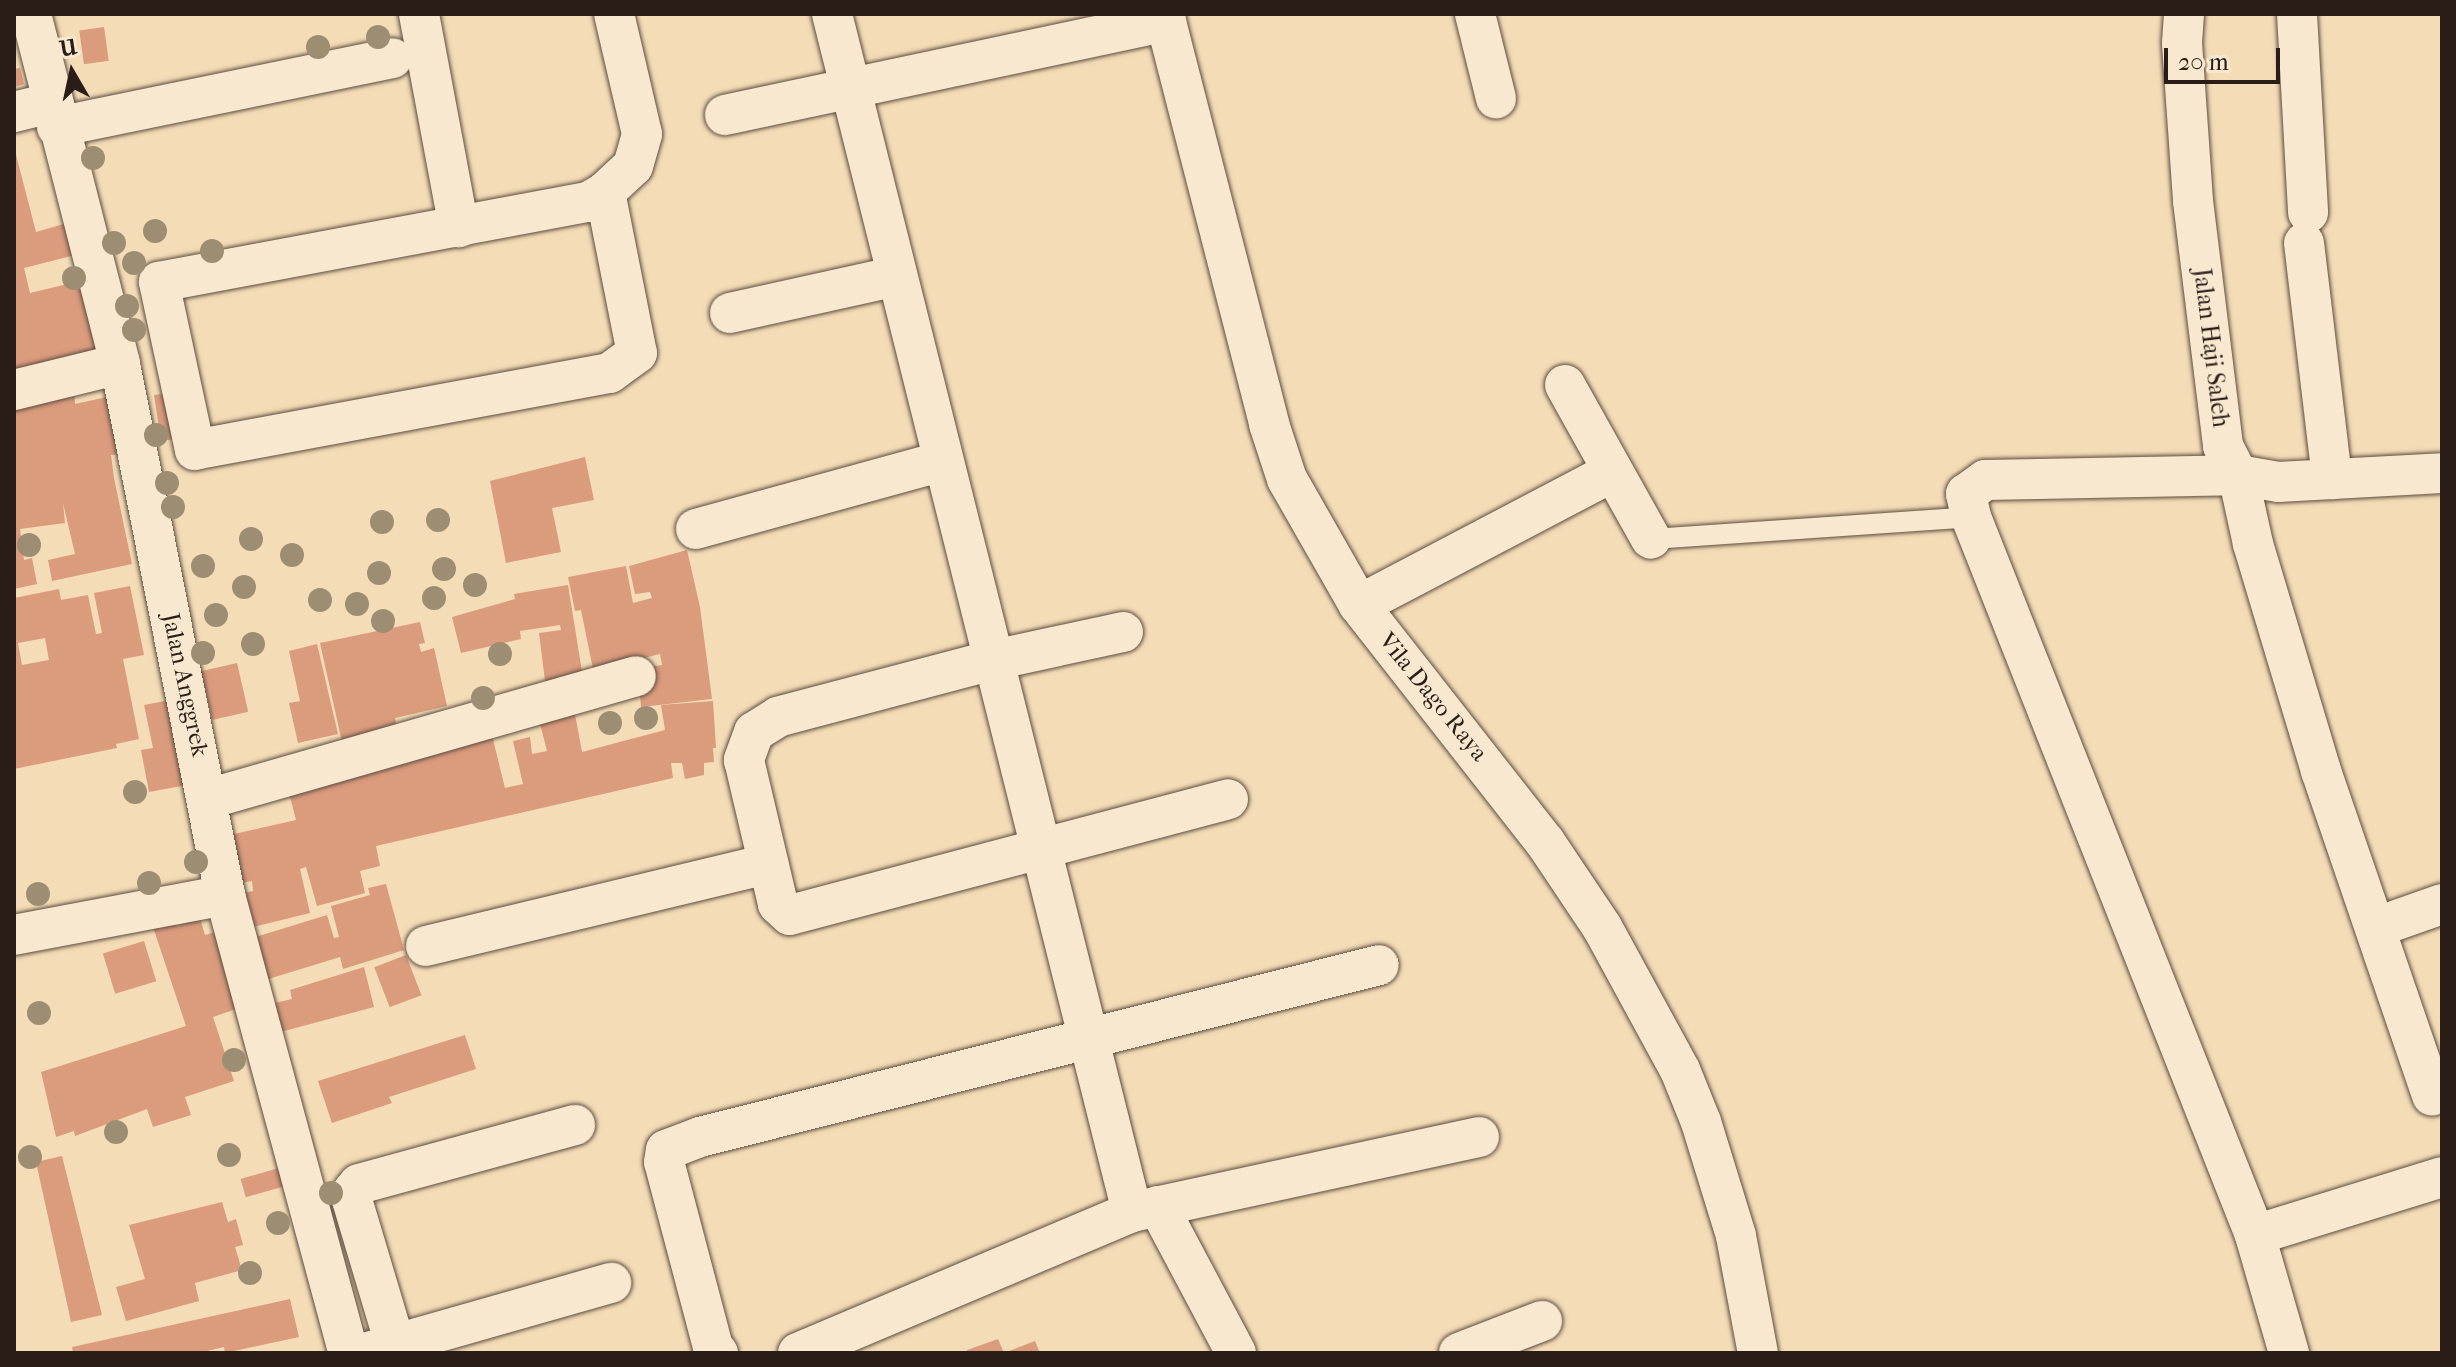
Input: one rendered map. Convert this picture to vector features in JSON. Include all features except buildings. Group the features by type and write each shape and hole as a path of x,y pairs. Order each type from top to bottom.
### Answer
{"street":[{"name":"Jalan Anggrek","path":"31,14 41,114 122,376 225,895 349,1353"},
{"path":"419,14 459,227"},
{"path":"605,192 637,353 609,373 195,450 159,282 588,202 605,192 633,166 642,134 614,14"},
{"path":"832,14 1088,1037 1145,1209 1236,1353"},
{"path":"1475,14 1496,98"},
{"name":"Jalan Haji Saleh","path":"2184,14 2182,43 2193,201 2223,446 2238,475 2253,544 2321,771 2377,927 2432,1096"},
{"path":"2297,14 2306,228 2332,479"},
{"path":"725,115 1165,18"},
{"name":"Vila Dago Raya","path":"1165,18 1282,465 1321,542 1359,605 1545,842 1602,927 1680,1070 1701,1122 1736,1236 1758,1353"},
{"path":"41,114 392,58"},
{"path":"730,313 897,276"},
{"path":"14,390 122,376 179,377"},
{"path":"1565,385 1651,539"},
{"path":"696,529 943,461"},
{"path":"1359,605 1612,472"},
{"path":"2289,1353 2255,1235 1971,517 1966,494 1985,480 2238,475 2278,482 2442,473"},
{"path":"1123,632 993,660 778,717 754,732 744,760 778,904 790,915 1228,799"},
{"path":"208,799 636,676"},
{"path":"426,946 768,864"},
{"path":"14,935 225,895"},
{"path":"2377,927 2442,904"},
{"path":"718,1353 713,1347 664,1162 666,1150 700,1137 1379,965"},
{"path":"575,1125 359,1184 353,1191 352,1200 379,1348 611,1283"},
{"path":"798,1353 1145,1209 1479,1137"},
{"path":"2255,1235 2442,1177"},
{"path":"1459,1353 1542,1321"}],"lane":[{"path":"1651,539 1971,517"}]}
